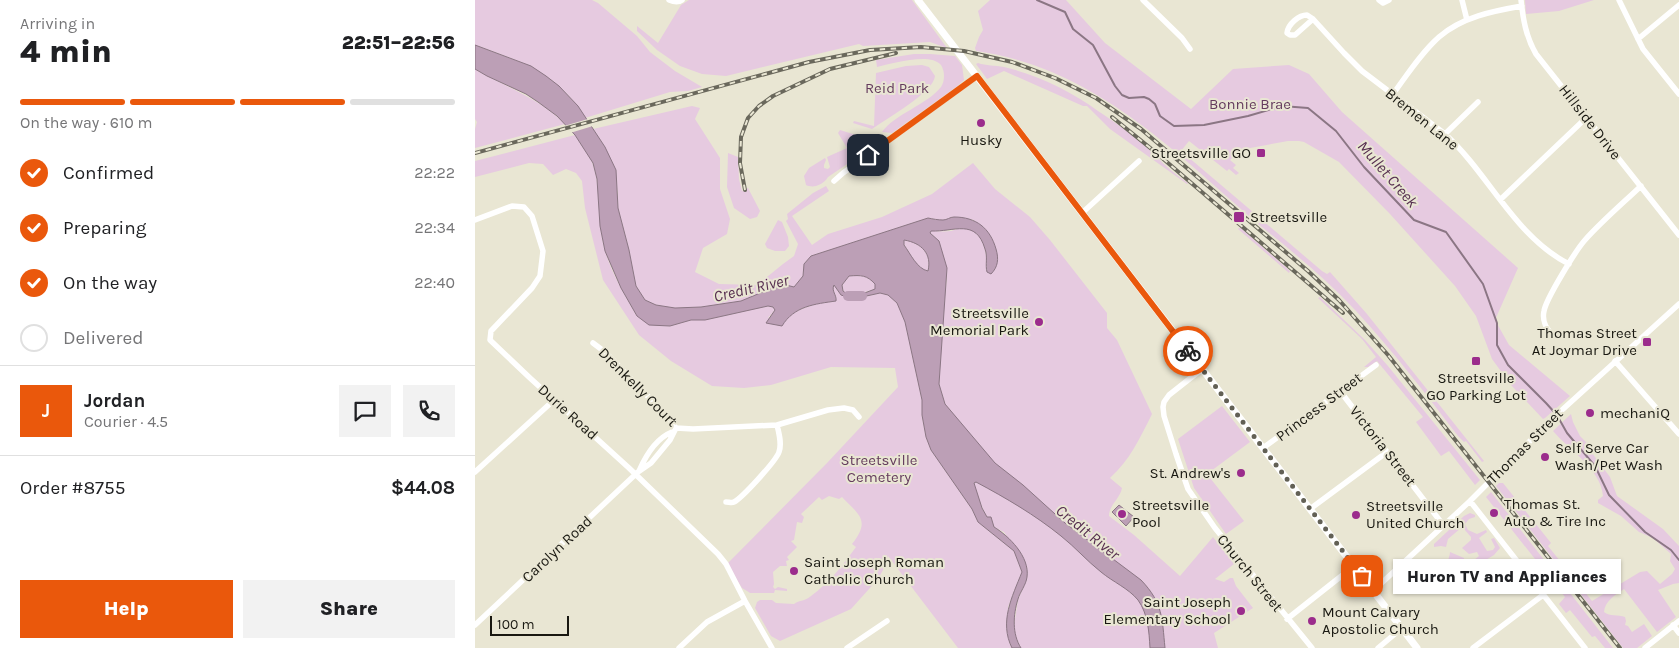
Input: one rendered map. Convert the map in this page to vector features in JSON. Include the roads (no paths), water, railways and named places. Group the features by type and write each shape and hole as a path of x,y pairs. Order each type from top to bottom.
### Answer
{"main road":[{"path":"918,0 1417,648"}],"street":[{"path":"669,0 680,2 682,0"},
{"path":"1143,0 1176,32 1190,49"},
{"path":"1379,0 1386,3 1389,0"},
{"path":"1462,0 1467,20"},
{"path":"1619,0 1643,48 1679,94"},
{"path":"1393,94 1433,43 1448,30 1467,20 1522,3"},
{"name":"Hillside Drive","path":"1522,3 1525,27 1533,49 1679,235"},
{"path":"1639,39 1679,5"},
{"name":"Bremen Lane","path":"1313,18 1353,63 1445,134 1469,158 1539,245 1547,252 1569,264"},
{"path":"834,181 843,172 977,76"},
{"path":"1445,134 1478,102"},
{"path":"1501,199 1587,117"},
{"path":"1082,213 1139,161"},
{"path":"1553,335 1545,326 1543,312 1569,264 1584,241 1641,186"},
{"name":"Durie Road","path":"475,220 512,206 524,207 532,216 543,251 540,276 532,288 491,331 490,340 637,474 718,554 726,564 772,648"},
{"name":"Thomas Street","path":"1373,591 1470,502 1551,420 1679,304"},
{"name":"Drenkelly Court","path":"593,343 619,366 667,416 674,430 777,425 828,410 844,408 853,410 859,416"},
{"path":"1615,361 1679,434"},
{"name":"Princess Street","path":"1263,448 1376,365"},
{"name":"Church Street","path":"1202,369 1169,395 1164,402 1163,412 1191,494 1215,528 1312,648"},
{"name":"Victoria Street","path":"1340,391 1444,526"},
{"path":"475,472 555,400"},
{"path":"726,502 734,502 769,468 780,451 777,425"},
{"name":"Carolyn Road","path":"475,625 651,463 670,440 674,430"},
{"path":"1311,509 1387,452"},
{"path":"1470,502 1585,648"},
{"path":"1287,619 1354,566"},
{"path":"1473,648 1543,595"},
{"path":"679,648 707,622 745,601"},
{"path":"847,648 887,621"},
{"path":"1645,648 1676,623 1679,633"},
{"path":"1378,648 1402,628"}],"waterway":[{"name":"Mullet Creek","path":"1037,0 1065,12 1073,29 1093,45 1115,86 1122,95 1129,98 1144,97 1149,99 1155,104 1160,116 1174,126 1204,125 1248,116 1282,106 1308,108 1336,131 1364,167 1414,220 1446,232 1483,284 1497,323 1497,345 1508,365 1555,413"},
{"name":"Credit River","path":"848,296 862,296"},
{"name":"Mullet Creek","path":"1558,417 1567,433 1595,466 1609,495 1645,532 1671,550 1679,560"}],"railway":[{"path":"475,153 809,62 870,50 921,47 964,51 1012,62 1055,78 1096,98 1141,129 1308,271 1339,300 1388,355 1620,648"},
{"path":"745,190 740,163 741,137 748,118 759,106 773,96 830,69 896,53"},
{"path":"1112,117 1343,313"}],"place":[{"name":"Husky","path":"981,123"},
{"name":"Streetsville GO","path":"1261,153"},
{"name":"Streetsville","path":"1239,217"},
{"name":"Streetsville Memorial Park","path":"1039,322"},
{"name":"Thomas Street At Joymar Drive","path":"1647,342"},
{"name":"Streetsville GO Parking Lot","path":"1476,361"},
{"name":"mechaniQ","path":"1590,413"},
{"name":"Self Serve Car Wash/Pet Wash","path":"1545,457"},
{"name":"St. Andrew's","path":"1241,473"},
{"name":"Thomas St. Auto & Tire Inc","path":"1494,513"},
{"name":"Streetsville Pool","path":"1122,514"},
{"name":"Streetsville United Church","path":"1356,515"},
{"name":"Saint Joseph Roman Catholic Church","path":"794,571"},
{"name":"Huron TV and Appliances","path":"1362,576"},
{"name":"Saint Joseph Elementary School","path":"1241,611"},
{"name":"Mount Calvary Apostolic Church","path":"1312,621"}],"park label":[{"name":"Reid Park","path":"897,88"},
{"name":"Bonnie Brae","path":"1250,104"},
{"name":"Streetsville Cemetery","path":"879,468"}]}
